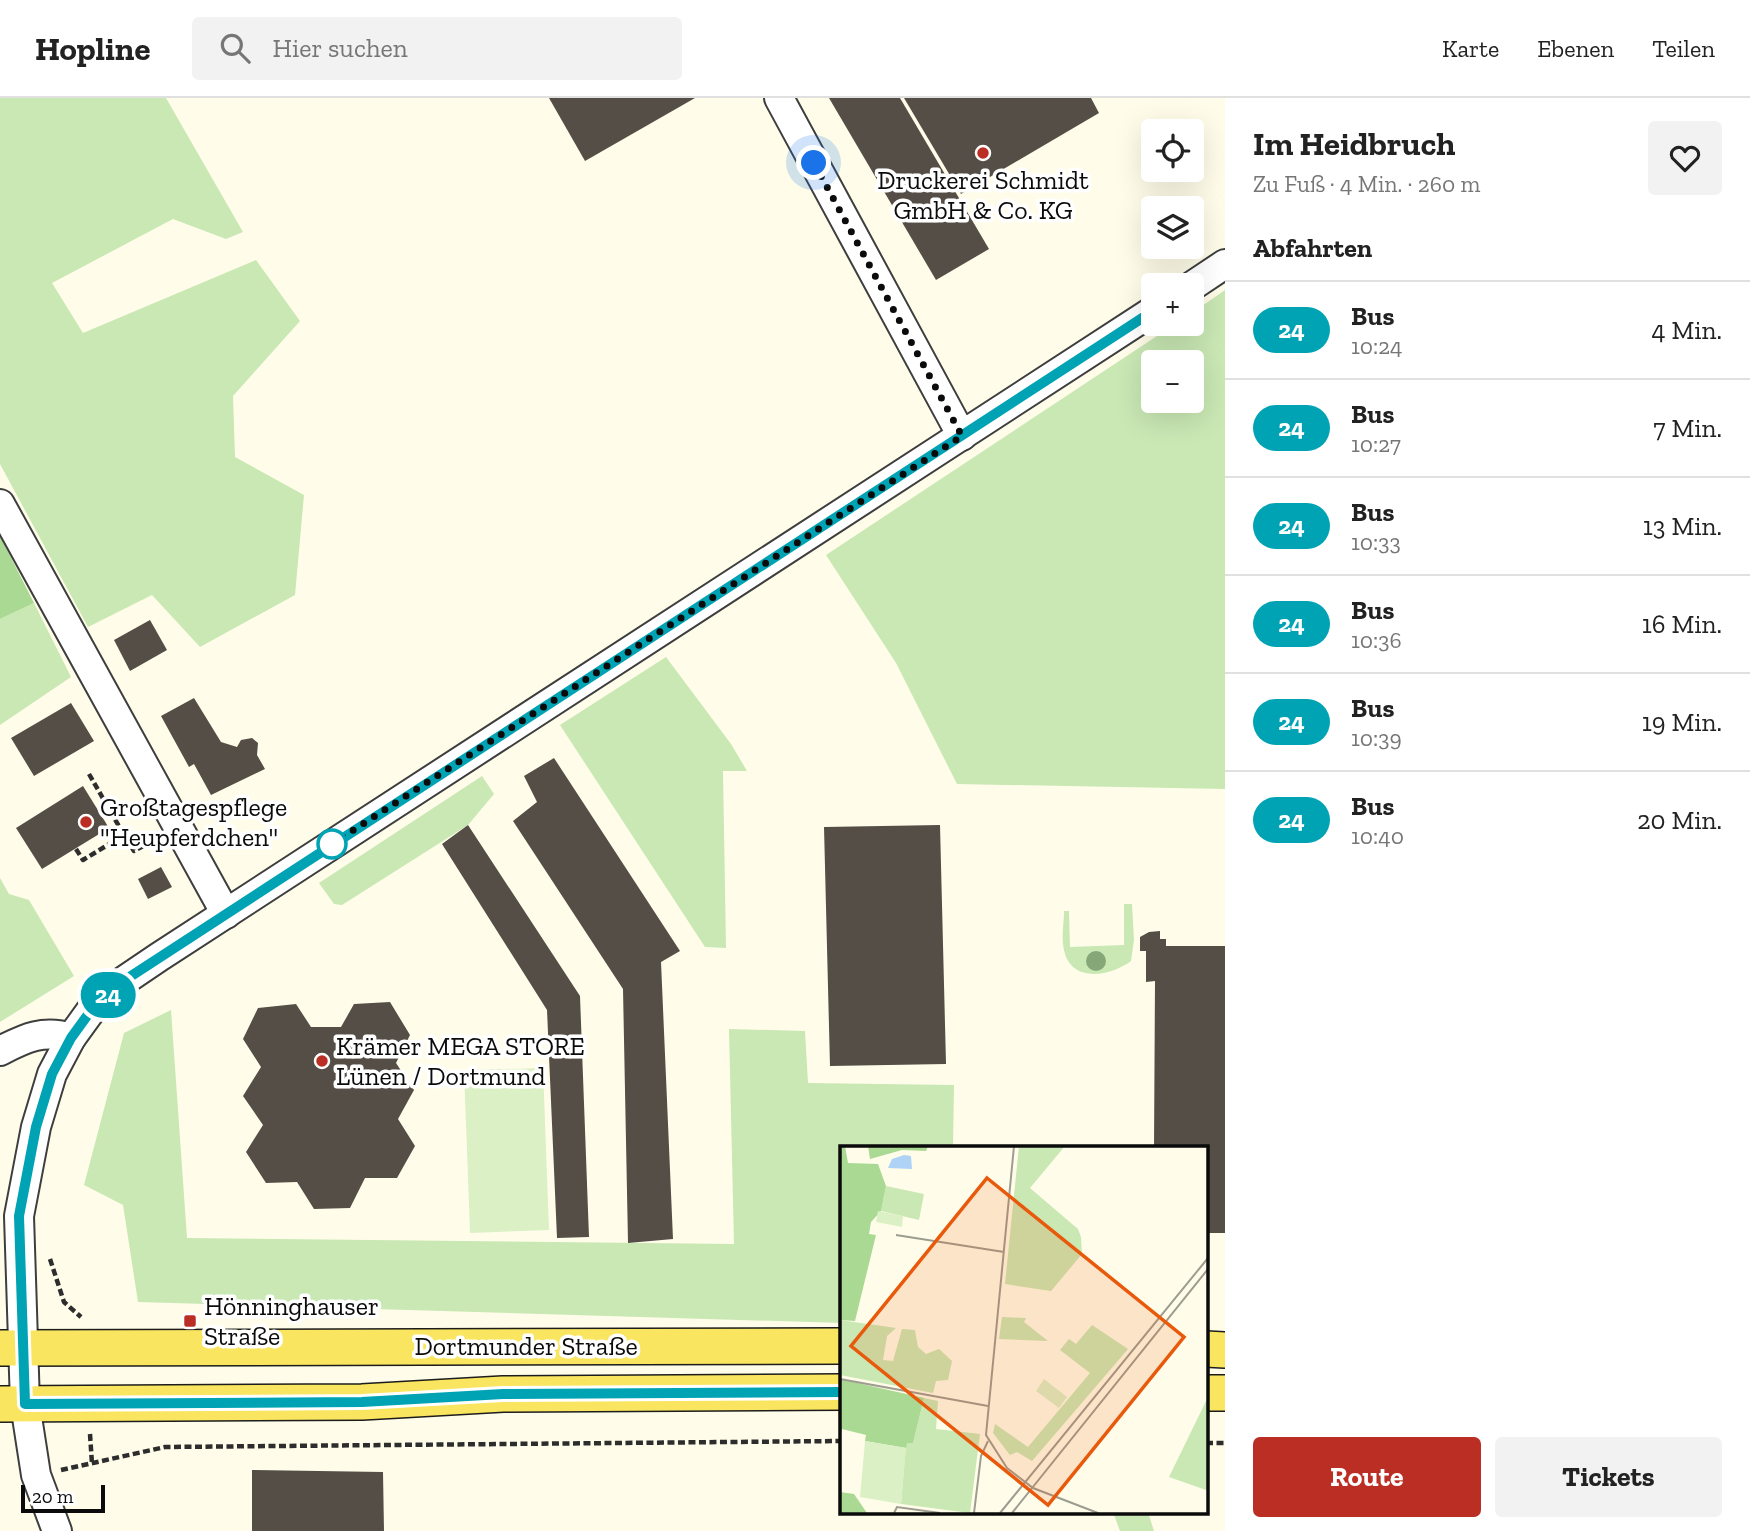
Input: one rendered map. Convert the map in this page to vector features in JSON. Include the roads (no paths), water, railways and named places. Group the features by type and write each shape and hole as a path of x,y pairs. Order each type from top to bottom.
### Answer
{"main road":[{"name":"Dortmunder Straße","path":"11,1348 840,1346"},
{"name":"Dortmunder Straße","path":"12,1404 362,1402 503,1394 840,1392"}],"street":[{"path":"779,98 962,436"},
{"path":"1204,278 1225,264"},
{"path":"57,1531 12,1404 11,1348 19,1216 36,1127 52,1074 71,1038 92,1009 125,980 1141,319"},
{"path":"0,504 226,914"},
{"path":"0,1051 23,1039 51,1032 71,1038"}],"place":[{"name":"Druckerei Schmidt GmbH & Co. KG","path":"983,153"},
{"name":"Großtagespflege \"Heupferdchen\"","path":"86,822"},
{"name":"Krämer MEGA STORE Lünen / Dortmund","path":"322,1061"},
{"name":"Hönninghauser Straße","path":"190,1321"}]}
